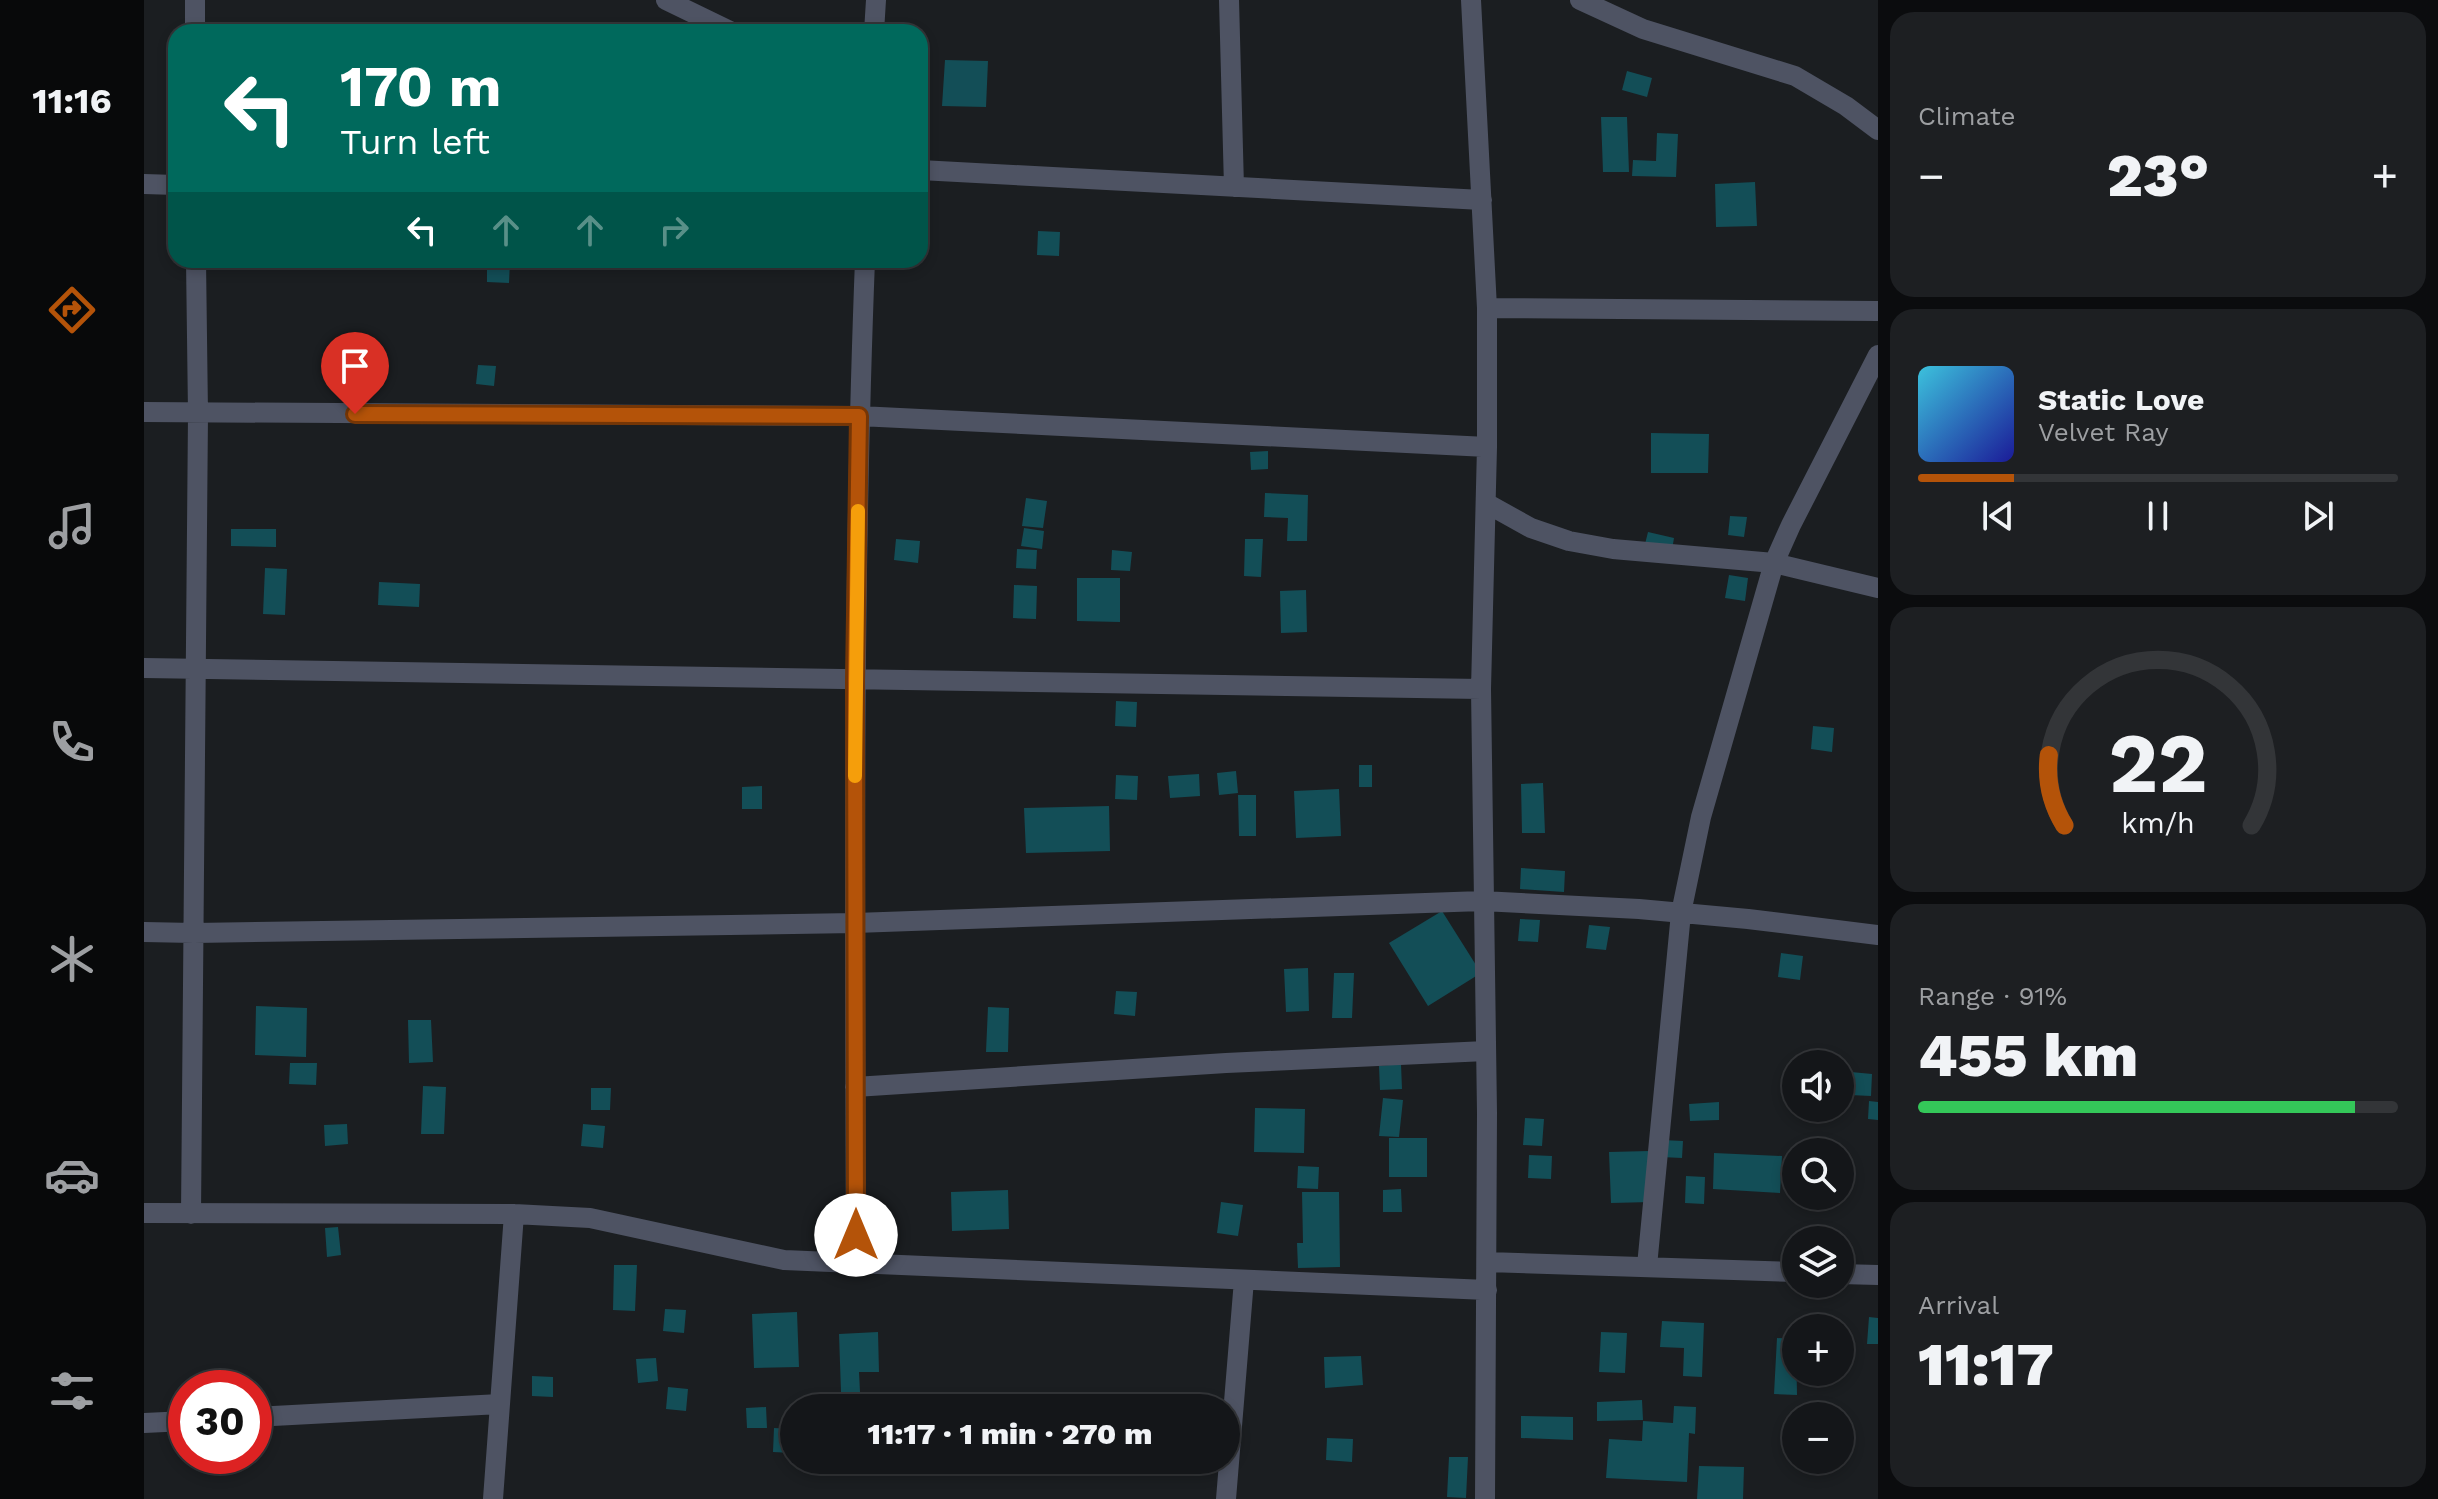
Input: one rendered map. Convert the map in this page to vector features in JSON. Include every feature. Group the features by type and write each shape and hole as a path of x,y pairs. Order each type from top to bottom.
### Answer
{"street":[{"path":"195,0 195,24"},
{"path":"666,0 716,24"},
{"path":"874,24 876,0"},
{"path":"1229,0 1234,187"},
{"path":"1471,0 1487,308 1481,689 1486,1051 1485,1499"},
{"path":"1580,0 1643,29 1795,76 1846,106 1878,130"},
{"path":"928,170 1482,200"},
{"path":"144,184 168,185"},
{"path":"191,1214 198,414 196,268"},
{"path":"856,1264 855,680 865,268"},
{"path":"1487,308 1878,311"},
{"path":"1647,1266 1681,913 1701,817 1774,563 1878,355"},
{"path":"144,412 859,416 1487,447"},
{"path":"1486,503 1531,528 1569,541 1613,549 1774,563 1878,588"},
{"path":"144,668 1481,689"},
{"path":"144,932 855,923 1482,901 1681,913 1878,935"},
{"path":"855,1087 1226,1063 1486,1051"},
{"path":"144,1213 514,1214 590,1218 784,1260 1487,1290"},
{"path":"493,1499 514,1214"},
{"path":"1487,1262 1782,1271"},
{"path":"1854,1274 1878,1275"},
{"path":"1226,1499 1244,1280"},
{"path":"272,1416 500,1404"},
{"path":"144,1423 168,1422"}],"building":[{"path":"945,60 988,61 986,107 942,106"},
{"path":"1627,71 1652,78 1647,97 1622,90"},
{"path":"1601,117 1627,117 1629,172 1603,172"},
{"path":"1657,133 1678,134 1676,177 1632,176 1633,160 1656,161"},
{"path":"1755,182 1757,226 1716,227 1715,184"},
{"path":"1038,231 1060,232 1059,256 1037,255"},
{"path":"487,268 510,268 509,283 487,282"},
{"path":"478,365 496,366 494,386 476,384"},
{"path":"1651,433 1709,434 1708,473 1651,473"},
{"path":"1268,451 1268,469 1251,470 1250,452"},
{"path":"1265,493 1308,495 1307,541 1287,541 1288,518 1264,517"},
{"path":"1026,498 1047,501 1043,528 1022,526"},
{"path":"1730,516 1747,517 1744,537 1728,535"},
{"path":"1024,528 1044,531 1042,549 1021,546"},
{"path":"231,529 276,529 276,547 231,546"},
{"path":"1648,532 1674,538 1672,550 1645,544"},
{"path":"896,539 920,541 918,563 894,560"},
{"path":"1245,539 1263,539 1261,577 1244,576"},
{"path":"1017,549 1037,550 1036,569 1016,568"},
{"path":"1112,550 1132,552 1130,571 1111,570"},
{"path":"265,568 287,569 285,615 263,614"},
{"path":"1729,575 1748,578 1745,601 1725,598"},
{"path":"1077,578 1120,578 1120,622 1077,621"},
{"path":"379,582 420,584 419,607 378,605"},
{"path":"1014,585 1037,586 1036,619 1013,618"},
{"path":"1306,590 1307,632 1281,633 1280,591"},
{"path":"1116,701 1137,702 1136,727 1115,726"},
{"path":"1813,726 1834,728 1832,752 1811,749"},
{"path":"1359,765 1372,765 1372,787 1359,787"},
{"path":"1236,771 1238,793 1219,795 1217,773"},
{"path":"1199,774 1200,796 1170,798 1168,776"},
{"path":"1116,775 1138,776 1137,800 1115,799"},
{"path":"1543,783 1545,833 1522,833 1521,784"},
{"path":"762,786 762,809 742,809 742,787"},
{"path":"1339,789 1341,836 1296,838 1294,791"},
{"path":"1238,795 1256,795 1256,836 1239,836"},
{"path":"1109,806 1110,851 1026,853 1024,808"},
{"path":"1521,868 1565,871 1564,892 1520,889"},
{"path":"1442,911 1481,973 1428,1006 1389,943"},
{"path":"1520,919 1540,920 1538,942 1518,941"},
{"path":"1589,925 1610,927 1606,950 1586,948"},
{"path":"1781,953 1803,956 1800,980 1778,977"},
{"path":"1308,968 1309,1011 1286,1012 1284,969"},
{"path":"1334,973 1354,973 1352,1018 1332,1018"},
{"path":"1116,991 1137,992 1135,1016 1114,1014"},
{"path":"256,1006 307,1008 306,1057 255,1055"},
{"path":"988,1007 1009,1008 1008,1052 986,1052"},
{"path":"408,1020 431,1020 433,1062 409,1063"},
{"path":"290,1063 317,1063 316,1085 289,1084"},
{"path":"1401,1064 1402,1089 1380,1090 1379,1066"},
{"path":"1854,1072 1872,1074 1871,1096 1854,1095"},
{"path":"423,1086 446,1087 444,1134 421,1134"},
{"path":"591,1088 611,1088 610,1110 591,1110"},
{"path":"1383,1098 1403,1100 1399,1137 1379,1136"},
{"path":"1869,1101 1878,1102 1878,1120 1868,1119"},
{"path":"1719,1102 1719,1120 1690,1121 1689,1104"},
{"path":"1255,1108 1305,1109 1304,1153 1254,1152"},
{"path":"1525,1118 1544,1119 1542,1146 1523,1145"},
{"path":"347,1124 348,1144 325,1146 324,1125"},
{"path":"583,1124 605,1126 603,1148 581,1146"},
{"path":"1389,1138 1427,1138 1427,1177 1389,1177"},
{"path":"1662,1140 1683,1141 1682,1158 1661,1157"},
{"path":"1649,1151 1651,1202 1611,1203 1609,1152"},
{"path":"1714,1153 1782,1156 1780,1193 1713,1189"},
{"path":"1529,1155 1552,1156 1551,1179 1528,1178"},
{"path":"1298,1166 1319,1167 1318,1189 1297,1188"},
{"path":"1686,1176 1705,1177 1704,1204 1685,1203"},
{"path":"1401,1189 1402,1212 1383,1212 1383,1190"},
{"path":"1008,1190 1009,1229 952,1231 951,1192"},
{"path":"1302,1192 1339,1192 1340,1267 1298,1268 1297,1243 1303,1243"},
{"path":"1221,1202 1243,1205 1238,1236 1217,1233"},
{"path":"338,1227 341,1255 327,1257 325,1228"},
{"path":"614,1265 637,1265 635,1311 613,1310"},
{"path":"665,1309 686,1310 684,1333 663,1331"},
{"path":"797,1312 799,1367 754,1368 752,1314"},
{"path":"1869,1317 1878,1318 1878,1344 1867,1344"},
{"path":"1662,1321 1704,1323 1702,1377 1683,1376 1684,1348 1660,1347"},
{"path":"878,1332 879,1372 859,1372 860,1392 841,1392 839,1334"},
{"path":"1601,1332 1627,1333 1625,1373 1599,1372"},
{"path":"1777,1338 1782,1338 1782,1386 1797,1386 1797,1395 1774,1394"},
{"path":"1361,1356 1363,1385 1325,1388 1324,1357"},
{"path":"656,1358 658,1381 638,1383 636,1359"},
{"path":"532,1376 553,1377 553,1397 532,1396"},
{"path":"668,1387 688,1389 686,1411 666,1409"},
{"path":"1642,1400 1643,1420 1597,1421 1597,1402"},
{"path":"1674,1406 1696,1407 1695,1434 1689,1433 1687,1482 1606,1478 1609,1439 1642,1441 1643,1421 1673,1423"},
{"path":"766,1407 767,1428 747,1428 746,1408"},
{"path":"1521,1416 1573,1417 1573,1440 1521,1438"},
{"path":"774,1428 780,1428 780,1452 773,1452"},
{"path":"1327,1438 1353,1439 1352,1462 1326,1460"},
{"path":"1449,1457 1468,1457 1466,1498 1447,1497"},
{"path":"1699,1466 1744,1467 1743,1499 1697,1499"}],"slow traffic":[{"path":"855,776 858,511"}],"route":[{"path":"355,414 859,416 855,680 856,1235"}]}
